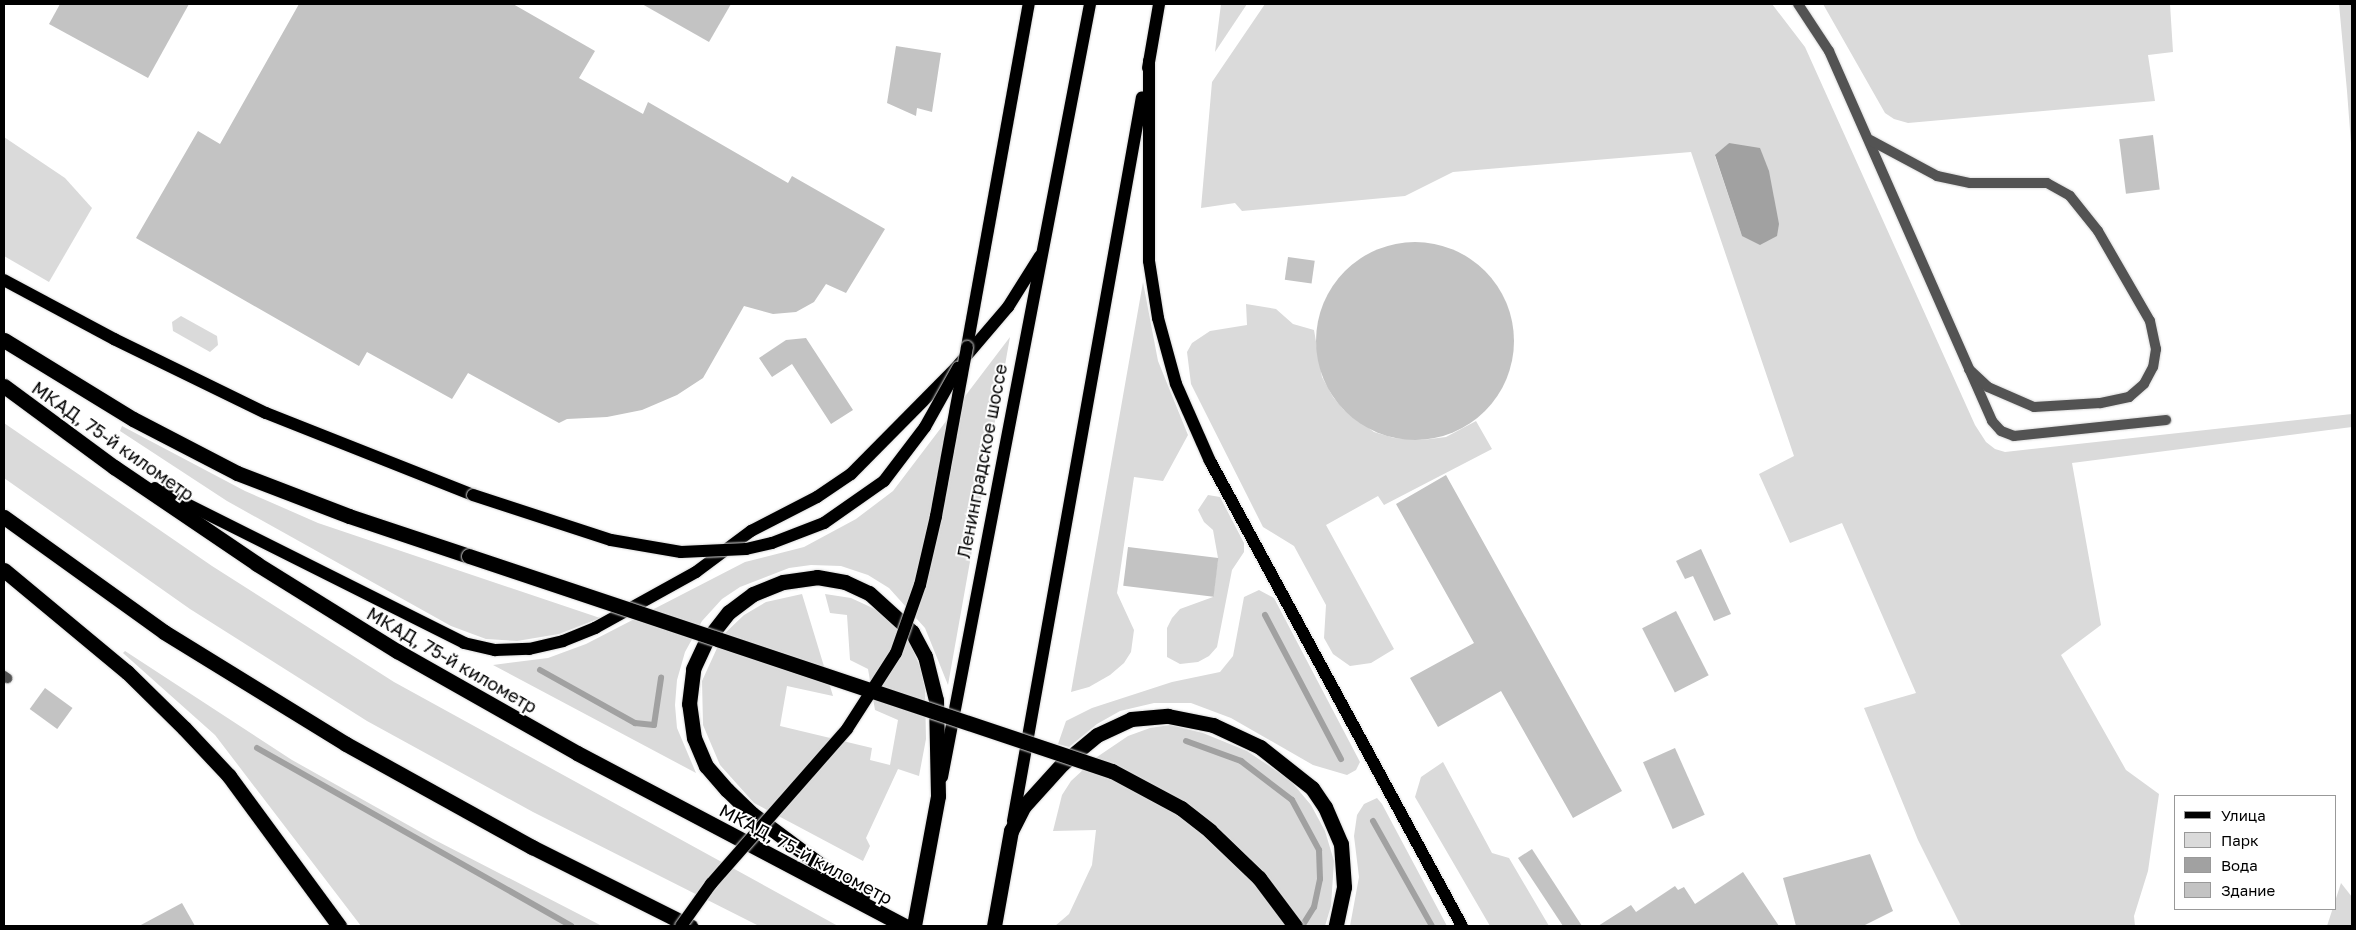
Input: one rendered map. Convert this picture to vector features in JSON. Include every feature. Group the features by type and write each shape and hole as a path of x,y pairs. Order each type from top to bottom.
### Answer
{"highway":[{"path":"4,340 133,419 238,473 349,516 1112,771 1182,808 1210,831 1259,878 1295,926"},
{"name":"МКАД, 75-й километр","path":"4,386 114,467 257,564 397,651 577,753 901,924"},
{"path":"4,517 164,632 346,744 532,847 690,926"},
{"path":"4,570 127,672 229,776 339,926"},
{"path":"901,924 752,814 706,766 694,738 689,704 693,669 706,641 729,612 753,594 783,582 816,577 845,582 869,593 912,632 925,656 936,700 938,796"},
{"path":"994,926 1011,831 1024,806 1062,764 1114,725 1148,716 1168,716 1212,725 1260,746 1312,788 1325,807 1341,844 1344,887 1336,926"},
{"name":"Ленинградское шоссе","path":"914,926 938,796"}],"main road":[{"path":"681,926 722,871 847,730 896,653 920,586 936,516 1029,4"},
{"name":"Ленинградское шоссе","path":"938,796 1040,256 1090,4"},
{"path":"1011,831 1159,4"},
{"path":"1149,61 1149,261 1158,318 1176,384 1210,460 1462,926"},
{"path":"114,467 464,643 495,650 529,649 562,641 630,610 696,572 751,531 816,497 851,474 955,370 1008,307 1040,256"},
{"path":"4,280 114,339 266,413 537,518 611,540 681,552 746,549 772,543 824,523 860,500 884,481 909,450 951,382 967,347"}],"street":[{"path":"1798,4 1829,51 1870,140 1992,421 2001,431 2014,436 2166,420"},
{"path":"1870,140 1937,176 1970,183 2046,183 2070,196 2098,231 2150,321 2156,349 2153,367 2144,384 2129,397 2100,403 2034,407 1988,387 1967,367"}],"green space":[{"path":"1221,4 1247,4 1215,52"},
{"path":"1265,4 1772,4 1805,47 1975,425 1986,442 1995,449 2005,452 2352,414 2352,427 2072,463 2101,625 2061,655 2126,770 2159,794 2148,871 2134,916 2135,926 1961,926 1918,840 1864,708 1916,693 1842,523 1790,543 1759,474 1794,456 1691,152 1453,172 1405,196 1242,211 1235,203 1201,208 1212,82","holes":["1729,143 1742,236 1715,156"]},
{"path":"1823,4 2170,4 2173,52 2148,55 2155,101 1908,123 1894,119 1885,113"},
{"path":"2339,4 2352,4 2352,157 2347,91"},
{"path":"4,137 65,178 92,208 49,282 4,256"},
{"path":"1143,282 1158,361 1188,435 1163,481 1134,477 1117,593 1134,630 1131,652 1124,663 1110,675 1089,687 1071,692"},
{"path":"1246,304 1276,309 1293,324 1314,330 1322,377 1333,397 1344,410 1374,432 1394,438 1422,440 1446,437 1476,421 1492,449 1384,505 1378,496 1326,525 1394,649 1371,663 1350,666 1333,654 1324,638 1326,605 1294,546 1263,527 1191,384 1187,352 1192,343 1210,331 1247,325"},
{"path":"181,316 217,336 218,345 210,352 173,331 172,322"},
{"path":"1010,337 948,685 925,628 889,588 868,575 841,566 811,565 789,568 740,587 722,599 702,621 685,652 677,680 675,705 677,728 696,773 493,665 548,658 586,644 745,562 804,547 856,519 893,491"},
{"path":"4,423 212,566 394,682 838,926 759,926 533,812 367,721 190,609 4,478"},
{"path":"122,426 245,491 318,523 600,618 559,634 517,641 486,639 451,626 227,501 120,431"},
{"path":"1208,495 1220,497 1244,543 1244,552 1232,570 1217,647 1209,656 1198,662 1180,664 1167,657 1167,628 1172,618 1180,609 1213,597 1218,558 1213,530 1204,522 1198,510"},
{"path":"1259,590 1274,598 1360,762 1356,770 1347,775 1313,765 1231,718 1191,703 1154,703 1120,711 1097,724 1069,747 1058,744 1066,721 1092,708 1172,682 1220,672 1233,656 1244,597"},
{"path":"802,594 833,696 787,686 780,726 872,748 870,760 890,765 898,720 875,710 868,669 850,660 847,615 830,613 825,594 851,598 877,610 895,624 911,645 920,667 925,689 926,739 919,776 898,769 866,838 870,846 863,861 754,803 720,765 703,725 702,681 723,635 744,615 766,602"},
{"path":"125,651 292,760 433,839 602,926 361,926 215,735 123,653"},
{"path":"1170,725 1203,733 1247,751 1290,780 1311,805 1325,831 1334,861 1331,906 1325,926 1055,926 1069,914 1092,865 1096,830 1053,831 1062,795 1071,781 1097,757 1128,736 1150,728"},
{"path":"1443,762 1492,853 1509,858 1549,926 1490,926 1415,797 1421,777"},
{"path":"1377,798 1382,804 1447,926 1350,926 1359,877 1354,836 1357,815 1364,804"},
{"path":"2341,883 2352,897 2352,926 2327,926 2332,910 2336,910 2336,898"}],"water":[{"path":"1729,143 1760,148 1769,171 1779,224 1777,236 1760,245 1742,236 1715,155"}],"building":[{"path":"60,4 189,4 148,78 49,24"},
{"path":"299,4 513,4 595,51 579,78 643,114 648,102 788,183 792,176 885,229 846,293 826,284 814,302 796,312 773,314 744,306 703,378 677,395 642,410 607,417 567,419 559,423 468,373 452,399 367,352 359,366 136,238 198,131 220,144"},
{"path":"642,4 731,4 709,42"},
{"path":"896,46 941,53 932,112 917,108 916,116 887,103"},
{"path":"2153,135 2160,190 2126,194 2119,139"},
{"path":"1405,242 1425,242 1444,246 1462,253 1478,264 1492,278 1507,303 1514,331 1510,370 1503,388 1492,404 1478,418 1462,429 1444,436 1425,440 1405,440 1386,436 1368,429 1352,418 1338,404 1327,388 1320,370 1316,351 1316,331 1320,312 1327,294 1338,278 1352,264 1368,253 1386,246"},
{"path":"1288,257 1315,261 1312,284 1285,280"},
{"path":"806,338 853,410 831,424 792,364 772,377 759,358 786,340"},
{"path":"1446,475 1622,791 1573,818 1501,691 1438,727 1410,678 1474,643 1396,504"},
{"path":"1128,547 1218,558 1214,597 1123,586"},
{"path":"1701,549 1731,614 1714,621 1693,576 1685,579 1676,561"},
{"path":"1676,611 1709,675 1675,692 1642,628"},
{"path":"45,688 73,708 57,729 30,709"},
{"path":"1675,748 1705,815 1673,829 1643,762"},
{"path":"1532,849 1582,926 1563,926 1518,858"},
{"path":"1870,854 1893,911 1863,926 1796,926 1783,878"},
{"path":"1743,872 1779,926 1598,926 1631,905 1636,912 1675,886 1678,890 1684,887 1695,904"},
{"path":"182,903 195,926 139,926"}],"waterway":[{"path":"1265,615 1341,759"},
{"path":"540,670 635,723 654,725 661,678"},
{"path":"1186,741 1241,761 1292,800 1319,850 1320,879 1314,907 1302,926"},
{"path":"257,748 571,926"},
{"path":"1373,821 1432,926"}]}
